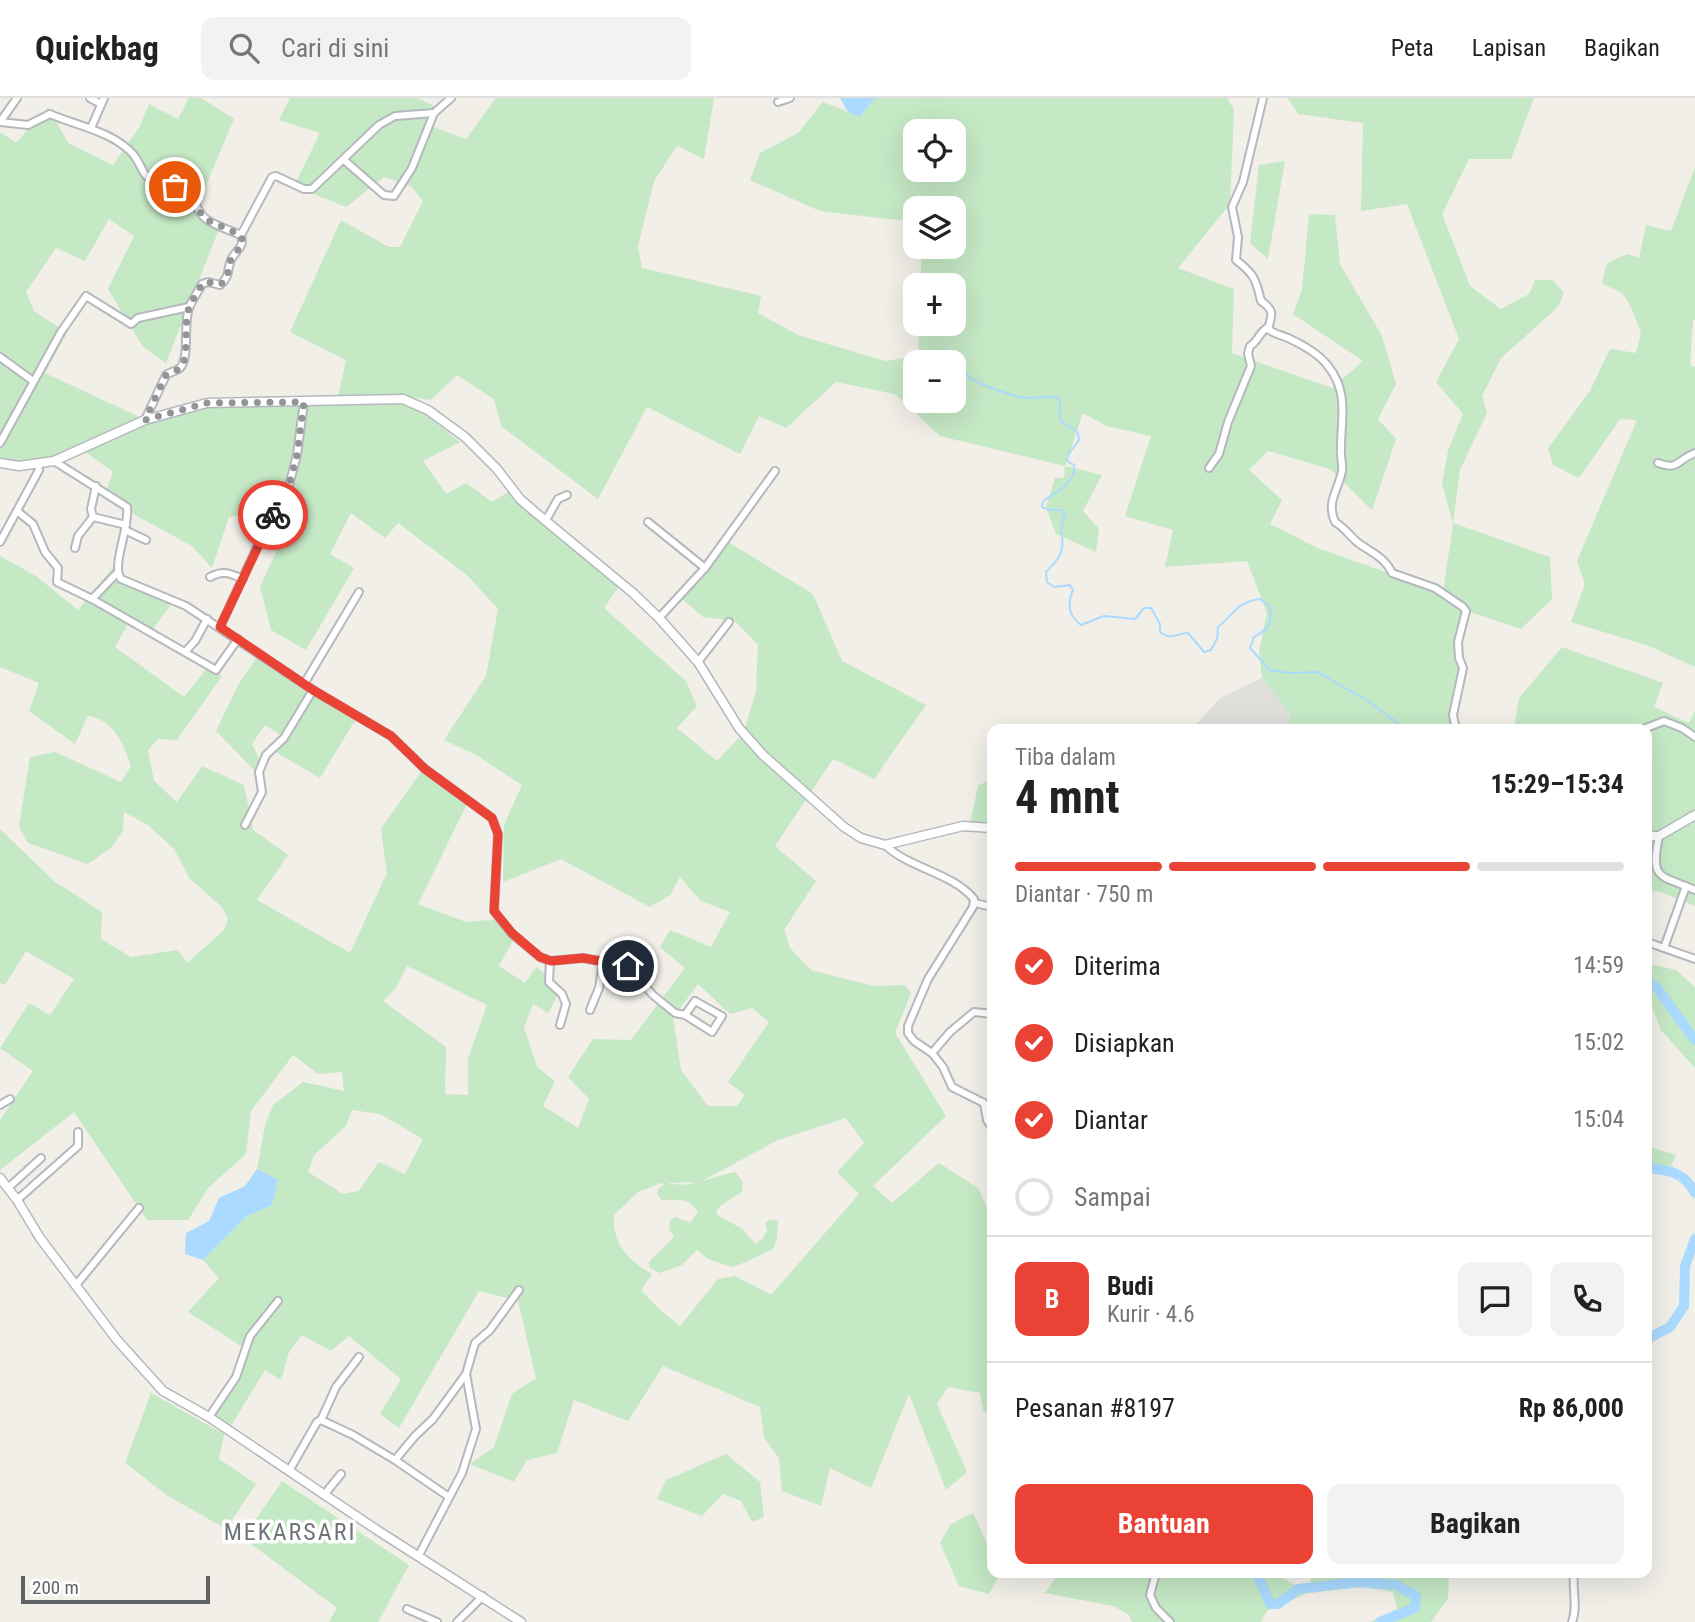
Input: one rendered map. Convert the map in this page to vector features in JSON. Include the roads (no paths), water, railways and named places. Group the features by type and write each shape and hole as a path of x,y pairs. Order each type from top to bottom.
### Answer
{"street":[{"path":"17,98 0,122 28,125 50,114 91,128 132,154 145,176 158,185 175,187 190,195 207,220 241,235"},
{"path":"90,98 102,101 91,128"},
{"path":"344,160 384,195 394,195 412,169 434,113 451,98"},
{"path":"778,102 790,98"},
{"path":"1263,98 1243,182 1231,212 1238,236 1236,260 1254,276 1261,301 1272,309 1269,327 1271,332 1290,339 1316,355 1327,364 1339,382 1344,402 1340,452 1343,469 1330,504 1335,523 1347,529 1354,540 1388,563 1392,573 1435,588 1466,611 1458,642 1463,668 1453,715 1455,724"},
{"path":"145,420 166,375 179,370 182,365 187,346 184,329 189,307 202,284 208,282 220,285 225,281 230,273 232,257 241,248 241,235 272,177 276,176 309,190 319,184 379,125 395,116 434,113"},
{"path":"0,443 61,332 86,296 131,324 138,318 189,307"},
{"path":"1209,468 1219,454 1228,422 1251,366 1248,354 1250,346 1256,343 1262,330 1269,327"},
{"path":"0,357 33,381"},
{"path":"0,463 19,466 54,461 145,420 207,403 403,399 415,403 478,449 520,499 659,618 698,662 739,728 763,755 844,827 861,838 885,845 969,893 975,903 987,906"},
{"path":"220,627 267,525 287,493 297,455 304,402"},
{"path":"1658,463 1675,466 1695,453"},
{"path":"54,461 127,507 126,528 117,573 92,599"},
{"path":"0,542 38,470 38,464"},
{"path":"659,618 705,568 775,471"},
{"path":"93,517 91,509 96,486"},
{"path":"546,520 558,499 567,495"},
{"path":"16,511 33,524 45,552 58,568 57,582 216,670 237,639"},
{"path":"93,517 126,528 146,540"},
{"path":"75,548 78,536 93,517"},
{"path":"648,522 705,568"},
{"path":"210,577 229,572 243,579"},
{"path":"117,573 129,583 186,606 313,690 391,736 425,769 492,818 498,834 494,911 512,933 540,957 551,961 583,958 628,966 639,981 675,1013 685,1015 712,1032 722,1016 695,1001 685,1015"},
{"path":"304,684 359,592"},
{"path":"185,652 195,641 207,619"},
{"path":"698,662 729,622"},
{"path":"245,825 262,792 259,772 266,755 284,738 313,690"},
{"path":"1652,726 1664,721 1695,737"},
{"path":"1652,836 1659,836 1695,816"},
{"path":"885,845 963,826 987,828"},
{"path":"1659,836 1654,861 1659,873 1669,881 1695,890"},
{"path":"1664,948 1686,886"},
{"path":"975,903 928,979 908,1026 908,1033 914,1041 932,1053 943,1067 952,1087 980,1099 986,1108 987,1119"},
{"path":"1652,944 1695,959"},
{"path":"551,961 549,982 562,994 566,1004 560,1025"},
{"path":"590,1010 599,988 603,963"},
{"path":"932,1053 950,1032 974,1012 987,1013"},
{"path":"0,1105 10,1099"},
{"path":"17,1200 78,1146 78,1132"},
{"path":"8,1188 41,1158"},
{"path":"0,1178 40,1238 123,1348 155,1383 174,1398 209,1417 521,1622"},
{"path":"76,1285 139,1209"},
{"path":"395,1460 433,1419 466,1374 475,1343 490,1330 519,1290"},
{"path":"209,1417 236,1377 250,1336 278,1301"},
{"path":"289,1471 317,1422 321,1420 336,1387 359,1357"},
{"path":"419,1555 462,1473 476,1429 466,1374"},
{"path":"321,1420 395,1460 450,1497"},
{"path":"324,1495 341,1474"},
{"path":"1155,1578 1150,1595 1156,1608 1170,1622"},
{"path":"1572,1622 1576,1612 1574,1578"},
{"path":"457,1622 483,1596"},
{"path":"407,1609 437,1622"}],"water":[{"path":"840,98 875,98 860,117 848,112"},
{"path":"257,1169 278,1180 272,1205 247,1216 203,1260 185,1254 186,1233 209,1221 219,1198 245,1186"}],"waterway":[{"path":"944,349 969,377 996,390 1026,398 1060,399 1061,421 1078,433 1079,440 1068,455 1067,461 1074,465 1072,477 1043,501 1042,507 1061,510 1065,514 1061,552 1046,572 1047,582 1054,587 1070,585 1073,590 1070,609 1073,618 1081,625 1104,616 1135,619 1144,608 1151,608 1160,624 1160,632 1171,636 1188,633 1204,652 1211,650 1217,639 1218,627 1236,609 1260,599 1270,607 1271,617 1267,628 1254,637 1250,648 1270,670 1289,673 1318,672 1368,701 1399,724"},
{"path":"1652,984 1695,1040"},
{"path":"1652,1169 1681,1176 1695,1193"},
{"path":"1652,1336 1670,1327 1684,1306 1685,1266 1695,1239"},
{"path":"1259,1578 1270,1604 1278,1604 1298,1589 1358,1582 1396,1585 1416,1596 1415,1608 1380,1622"}],"district":[{"name":"MEKARSARI","path":"290,1532"}]}
